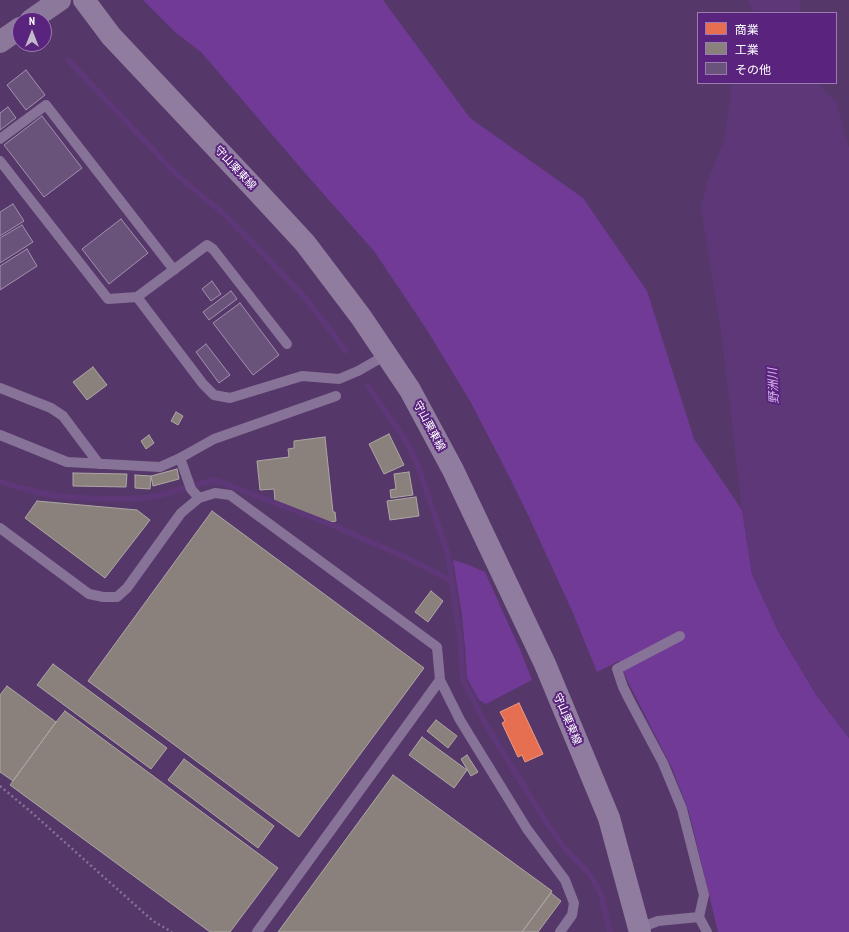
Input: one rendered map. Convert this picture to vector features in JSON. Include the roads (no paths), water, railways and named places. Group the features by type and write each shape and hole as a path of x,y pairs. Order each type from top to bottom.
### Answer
{"highway":[{"path":"43,12 60,0"},
{"path":"0,42 12,34"}],"main road":[{"name":"守山栗東線","path":"84,0 111,36 305,243 361,317 410,390 453,470 545,664 609,818 640,930"}],"lane":[{"path":"0,139 46,105 174,270"},
{"path":"0,161 108,299 137,297 207,245 213,249 287,344"},
{"path":"137,297 214,395 230,398 302,376 339,379 386,356"},
{"path":"0,388 51,408 63,416 99,464"},
{"path":"0,435 67,462 160,467 180,458 214,439 336,396"},
{"path":"180,458 190,486 199,498"},
{"path":"0,528 88,594 103,597 117,597 127,588 181,513 199,498 215,493 230,495 437,646 440,680 460,720 526,829 565,880 574,902 572,916 560,932"},
{"path":"680,636 617,669 623,687 663,763 682,809 704,894 699,917 707,932"},
{"path":"257,932 440,680"},
{"path":"640,930 658,921 699,917"}],"water":[{"path":"747,0 799,0 801,12 752,12 753,10"},
{"name":"野洲川","path":"732,84 820,84 836,101 849,148 849,738 817,696 778,631 752,574 742,510 722,338 701,207 708,180 724,141"}],"waterway":[{"path":"69,61 178,176 224,214 268,259 306,299 346,351"},
{"path":"368,386 404,438 417,463 448,555 460,638 463,680 485,723 544,819 562,845 591,876 601,894 610,932"},
{"path":"0,481 10,485 56,496 125,499 161,495 213,480 332,525 407,558 452,581"}]}
